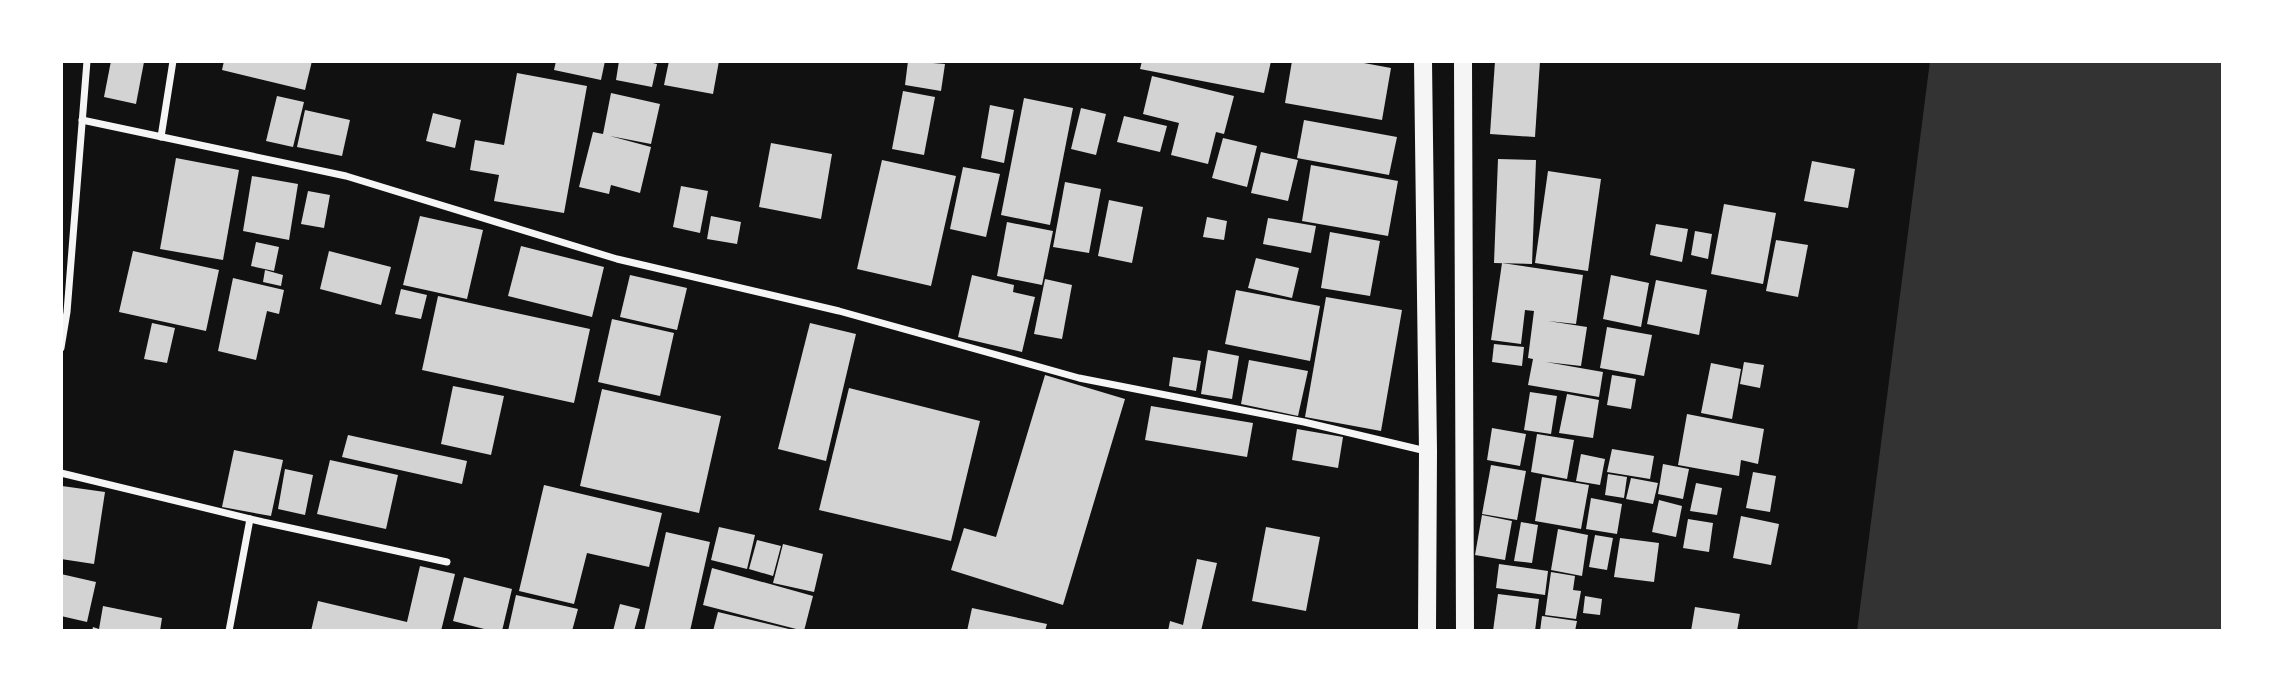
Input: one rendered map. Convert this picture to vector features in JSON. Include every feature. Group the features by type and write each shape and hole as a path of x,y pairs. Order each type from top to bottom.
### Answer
{"main road":[{"path":"1423,61 1428,451 1427,631"},
{"path":"1463,61 1465,631"}],"street":[{"path":"61,348 87,61"},
{"path":"161,136 173,61"},
{"path":"82,120 346,176 617,259 839,311 1079,377 1304,422 1428,451"},
{"path":"61,472 250,519 447,562"},
{"path":"229,631 250,519"}],"shaded area":[{"path":"1930,61 2223,61 2223,631 1857,631"}],"building":[{"path":"111,61 144,62 136,104 104,97"},
{"path":"224,61 312,61 305,90 222,70"},
{"path":"556,61 605,61 601,80 554,70"},
{"path":"619,61 657,64 652,87 616,80"},
{"path":"669,61 719,61 713,94 664,85"},
{"path":"908,61 945,64 941,91 905,85"},
{"path":"1142,61 1271,61 1264,93 1140,69"},
{"path":"1292,61 1353,61 1391,68 1382,120 1285,103"},
{"path":"1495,61 1540,61 1535,137 1490,134"},
{"path":"517,73 587,86 564,213 494,201 499,175 470,170 475,140 504,145"},
{"path":"1152,76 1234,96 1224,134 1216,132 1208,164 1171,155 1179,123 1143,114"},
{"path":"903,91 935,97 924,155 892,149"},
{"path":"611,93 660,104 651,144 610,136 651,147 640,193 611,185 609,194 579,187 593,132 603,134"},
{"path":"277,96 304,102 293,147 266,141"},
{"path":"1024,98 1073,108 1050,225 1001,215"},
{"path":"990,105 1014,110 1004,163 981,158"},
{"path":"1081,108 1106,114 1096,155 1071,149"},
{"path":"305,110 350,120 342,156 297,147"},
{"path":"433,113 461,120 455,148 426,141"},
{"path":"1124,116 1167,126 1160,152 1117,142"},
{"path":"1304,120 1397,137 1389,175 1297,158"},
{"path":"1223,138 1257,146 1247,187 1212,178"},
{"path":"771,143 832,154 821,219 759,207"},
{"path":"1261,152 1298,160 1288,201 1251,193"},
{"path":"176,158 239,170 223,260 160,249"},
{"path":"1498,159 1536,160 1532,264 1494,263"},
{"path":"882,160 956,176 931,286 857,269"},
{"path":"1812,161 1855,169 1848,208 1804,201"},
{"path":"1311,165 1398,181 1388,236 1302,221"},
{"path":"963,167 1000,174 986,237 950,229"},
{"path":"1548,171 1601,179 1588,271 1535,263"},
{"path":"252,176 298,184 289,240 243,231"},
{"path":"1065,182 1101,189 1089,253 1053,247"},
{"path":"681,186 708,191 700,233 673,227"},
{"path":"308,191 330,195 324,228 301,224"},
{"path":"1109,200 1143,207 1132,263 1098,256"},
{"path":"1724,204 1776,213 1763,284 1711,274"},
{"path":"420,216 483,230 467,299 403,285"},
{"path":"711,216 741,222 737,244 707,239"},
{"path":"1207,217 1227,221 1224,240 1203,237"},
{"path":"1268,218 1316,226 1311,253 1263,244"},
{"path":"1007,222 1053,231 1042,285 997,276"},
{"path":"1656,224 1688,229 1682,262 1650,255"},
{"path":"1695,231 1712,234 1708,259 1691,255"},
{"path":"1330,232 1380,241 1370,296 1321,288"},
{"path":"1776,240 1808,245 1798,297 1766,291"},
{"path":"256,242 279,247 274,271 251,266"},
{"path":"521,246 604,267 592,317 508,296"},
{"path":"133,251 219,270 206,331 119,312"},
{"path":"329,251 391,267 381,305 320,289"},
{"path":"1256,258 1299,268 1292,298 1248,288"},
{"path":"1502,263 1583,275 1576,324 1548,321 1587,327 1581,366 1546,362 1603,372 1599,397 1528,385 1533,359 1528,358 1534,311 1525,310 1521,344 1491,340"},
{"path":"265,270 283,275 281,286 263,282"},
{"path":"630,275 687,288 677,330 620,317"},
{"path":"972,275 1014,285 1013,292 1035,297 1022,352 958,337"},
{"path":"1611,275 1649,283 1641,327 1603,319"},
{"path":"233,278 284,290 279,314 267,311 256,360 218,351"},
{"path":"1045,279 1072,285 1062,339 1034,334"},
{"path":"1656,280 1707,290 1699,335 1647,324"},
{"path":"401,289 427,295 421,319 395,314"},
{"path":"1236,290 1320,306 1310,361 1225,344"},
{"path":"438,296 590,329 574,403 422,370"},
{"path":"1326,297 1402,310 1381,431 1305,417"},
{"path":"612,319 674,333 660,396 598,382"},
{"path":"152,323 175,328 167,363 144,359"},
{"path":"810,323 856,334 826,461 778,449"},
{"path":"1607,327 1652,335 1644,376 1600,368"},
{"path":"1494,344 1524,347 1522,366 1492,362"},
{"path":"1208,350 1239,356 1232,399 1201,394"},
{"path":"1173,357 1201,361 1196,391 1169,386"},
{"path":"1249,360 1308,371 1298,416 1241,404"},
{"path":"1744,362 1764,365 1760,388 1740,384"},
{"path":"1711,363 1741,369 1732,419 1701,413"},
{"path":"1045,375 1125,399 1063,605 951,570 964,528 996,537"},
{"path":"1612,375 1636,379 1631,409 1607,405"},
{"path":"453,386 504,396 491,455 441,444"},
{"path":"849,388 980,421 951,541 819,510"},
{"path":"602,389 721,416 699,513 580,486"},
{"path":"1530,392 1557,396 1551,434 1524,430"},
{"path":"1567,394 1599,400 1593,438 1559,433"},
{"path":"1151,406 1253,423 1247,457 1145,440"},
{"path":"1687,414 1764,429 1758,464 1741,460 1739,476 1678,465"},
{"path":"1492,428 1526,434 1520,466 1487,460"},
{"path":"1297,429 1343,437 1338,468 1292,460"},
{"path":"1537,434 1574,440 1567,479 1531,472"},
{"path":"348,435 467,461 462,484 342,457"},
{"path":"1612,449 1654,456 1650,479 1607,472"},
{"path":"234,450 283,460 271,516 222,507"},
{"path":"1581,454 1605,459 1600,485 1576,481"},
{"path":"330,460 398,475 386,529 317,514"},
{"path":"1663,464 1689,469 1683,499 1658,494"},
{"path":"1491,465 1526,471 1517,520 1482,514"},
{"path":"285,469 313,475 305,515 278,509"},
{"path":"1753,472 1776,476 1770,512 1746,508"},
{"path":"1608,474 1627,477 1624,498 1605,495"},
{"path":"1542,477 1589,485 1581,529 1535,521"},
{"path":"1631,478 1658,483 1653,504 1626,499"},
{"path":"1696,483 1722,488 1717,515 1690,511"},
{"path":"544,485 662,513 649,567 587,553 574,604 519,591"},
{"path":"62,486 105,492 94,564 61,559"},
{"path":"1591,498 1622,504 1617,534 1586,529"},
{"path":"1659,500 1682,506 1676,537 1652,532"},
{"path":"1482,515 1512,521 1505,560 1475,555"},
{"path":"1741,516 1779,524 1771,565 1733,558"},
{"path":"1688,519 1713,523 1709,552 1683,548"},
{"path":"1521,522 1538,525 1532,563 1514,561"},
{"path":"719,527 755,535 747,569 711,560"},
{"path":"1266,527 1320,537 1306,611 1252,601"},
{"path":"1558,529 1588,535 1582,576 1551,570"},
{"path":"666,532 710,542 690,631 644,631"},
{"path":"1595,535 1613,538 1607,570 1589,567"},
{"path":"1620,538 1659,543 1654,582 1614,577"},
{"path":"757,540 781,546 773,576 749,569"},
{"path":"783,544 823,554 814,592 773,583"},
{"path":"1197,559 1217,563 1201,631 1168,631 1170,621 1183,625"},
{"path":"1499,564 1548,571 1545,595 1496,588"},
{"path":"420,566 455,574 441,631 311,631 318,601 407,622"},
{"path":"712,568 813,596 804,631 703,605"},
{"path":"1551,572 1575,576 1573,590 1581,591 1576,619 1545,615"},
{"path":"61,574 96,582 87,622 61,616"},
{"path":"464,577 512,589 502,631 453,621"},
{"path":"1498,594 1539,599 1535,631 1493,631"},
{"path":"516,595 578,609 572,631 508,631"},
{"path":"1585,596 1602,599 1600,615 1583,613"},
{"path":"620,604 640,609 634,631 613,631"},
{"path":"103,606 162,618 160,631 92,631 93,627 99,629"},
{"path":"1695,607 1740,614 1737,631 1691,631"},
{"path":"972,608 1047,624 1045,631 967,631"},
{"path":"718,612 793,630 793,631 713,631"},
{"path":"1542,616 1577,621 1575,631 1540,631"}]}
